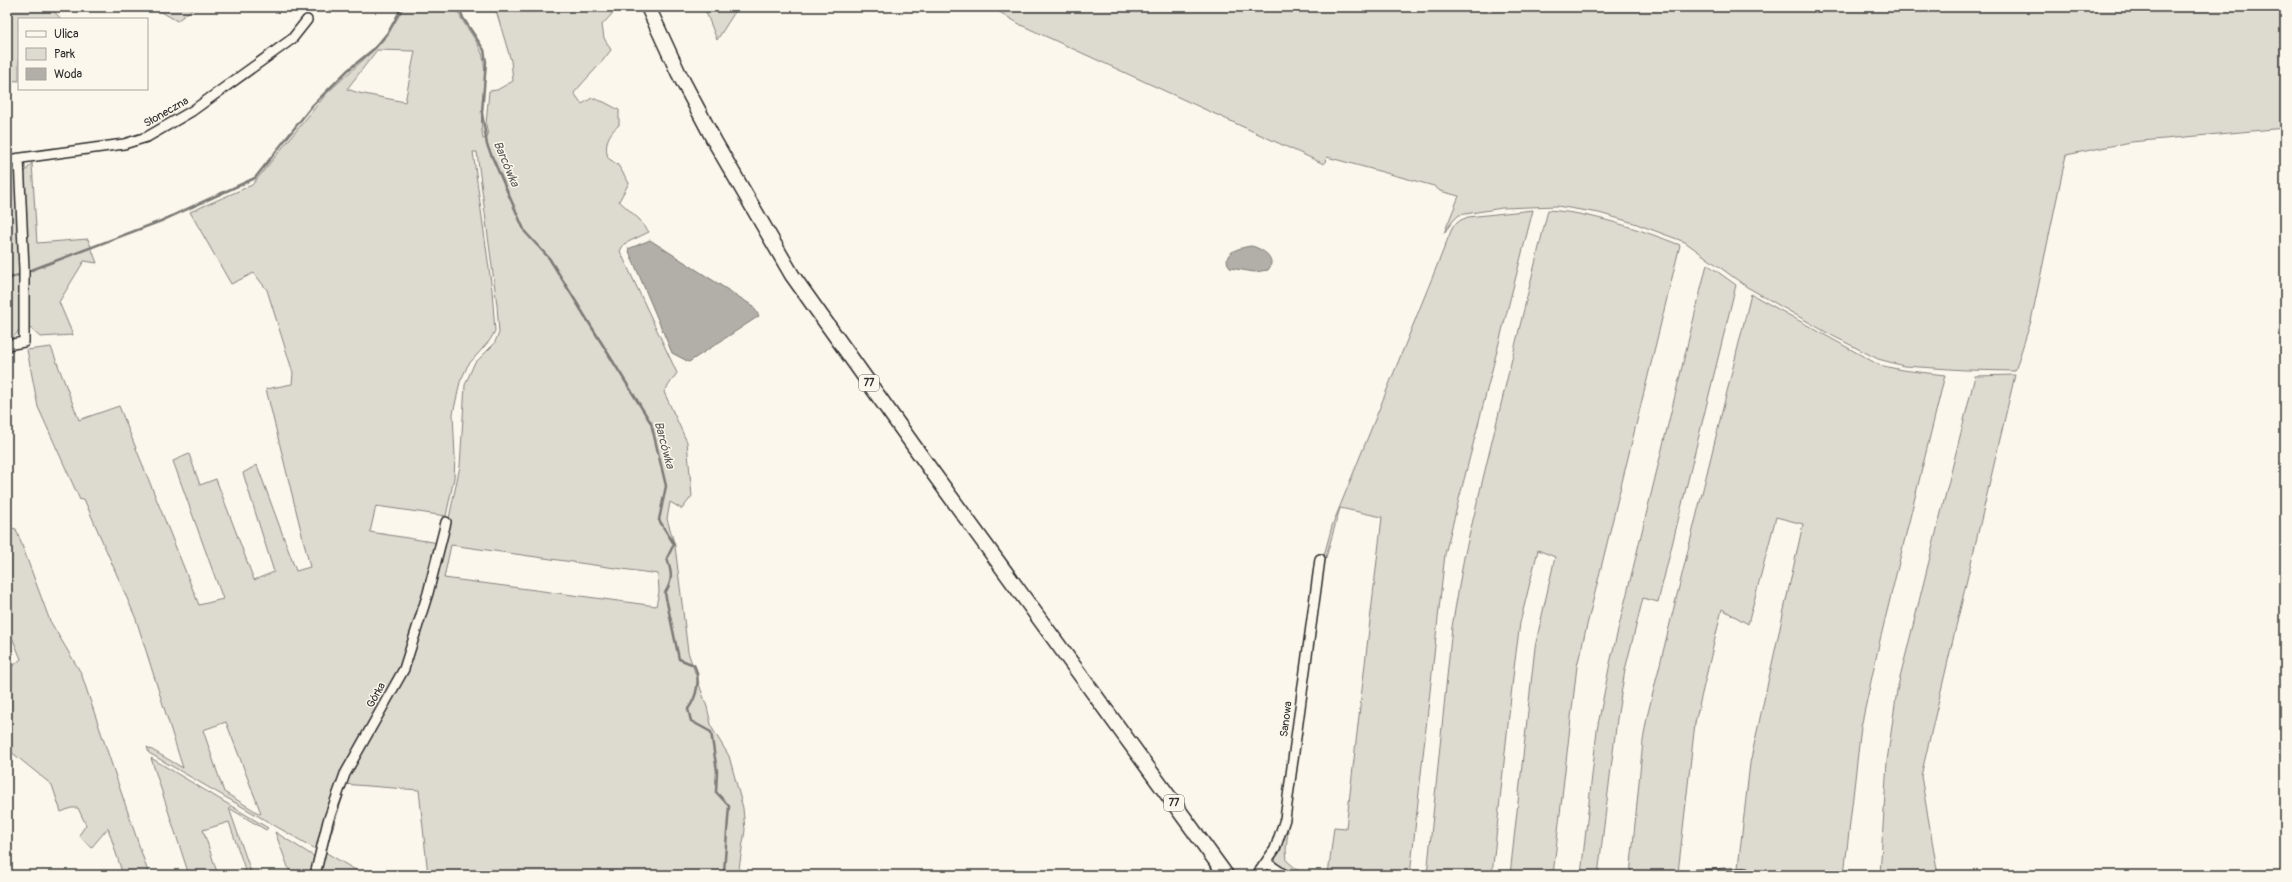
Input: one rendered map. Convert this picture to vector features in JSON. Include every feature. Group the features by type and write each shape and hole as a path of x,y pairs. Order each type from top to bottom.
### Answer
{"main road":[{"name":"77","path":"648,7 678,72 715,142 792,276 1224,873"}],"street":[{"name":"Słoneczna","path":"7,160 124,144 147,137 167,127 211,98 292,39 308,20"},
{"path":"7,344 24,342 24,269 19,159"},
{"name":"Górka","path":"315,875 328,821 345,774 404,669 428,594 446,522"},
{"name":"Sanowa","path":"1257,875 1267,863 1274,849 1285,819 1320,559"},
{"path":"1267,863 1285,875"},
{"path":"1692,875 1745,873"}],"green space":[{"path":"7,7 50,7 60,18 18,18 18,81 7,80"},
{"path":"153,7 195,7 177,21"},
{"path":"404,7 456,7 480,48 484,62 485,72 481,120 483,139 488,137 486,124 489,91 497,90 513,81 511,61 495,7 612,7 612,14 602,25 604,38 611,50 574,93 582,104 592,98 604,102 619,110 619,125 612,132 606,148 608,158 618,165 629,183 619,201 639,219 649,232 624,244 620,251 677,373 664,392 687,442 692,496 682,509 670,502 667,519 675,546 688,652 707,707 712,728 729,756 743,808 745,830 738,875 428,875 419,790 343,784 317,850 149,753 147,747 183,768 136,619 84,499 80,500 38,407 27,350 51,347 79,420 119,406 199,605 223,599 173,461 189,454 200,485 216,479 254,580 274,572 243,473 257,465 296,571 310,567 266,389 292,384 293,373 267,290 254,273 231,284 190,212 252,185 327,93 387,36","holes":["377,50 415,51 405,102 359,93 347,89","473,152 477,152 497,305 499,333 494,344 474,364 465,385 460,466 439,566 388,705 439,543 370,532 376,506 446,516 454,478 455,457 453,414 460,382 468,365 490,340 495,331 492,290","451,545 658,574 659,592 656,606 444,578","226,722 261,813 260,814 224,792 203,730"]},
{"path":"704,7 738,7 717,40"},
{"path":"991,7 2285,7 2285,128 2131,142 2066,155 2031,321 2015,371 1965,370 1904,366 1878,359 1831,335 1747,287 1685,242 1634,223 1599,213 1557,206 1502,208 1459,215 1444,233 1459,196 1440,191 1434,186 1327,157 1324,164 1021,25"},
{"path":"32,163 37,243 88,239 97,263 84,261 59,302 73,335 40,337 29,327 24,173"},
{"path":"7,164 14,168 16,176 21,307 18,331 12,338 7,340"},
{"path":"1533,210 1445,554 1410,875 1328,875 1334,827 1346,828 1382,517 1340,508 1321,575 1319,574 1332,526 1453,226 1468,217"},
{"path":"1548,210 1581,214 1598,218 1648,233 1680,245 1577,666 1553,875 1510,875 1535,647 1555,557 1538,550 1520,623 1492,875 1427,875 1452,627 1464,557"},
{"path":"1707,264 1736,285 1658,602 1643,598 1625,670 1617,719 1598,875 1581,875 1597,730 1610,663"},
{"path":"1751,294 1879,365 1902,370 1945,375 1880,640 1861,727 1844,875 1762,875 1738,868 1750,763 1803,524 1776,517 1748,624 1722,609 1695,723 1678,873 1630,875 1643,741 1647,717"},
{"path":"2015,375 1921,776 1938,875 1880,875 1887,761 1897,690 1975,376"},
{"path":"7,527 16,529 50,621 81,673 149,875 123,875 108,828 91,848 79,835 86,825 78,808 71,808 61,812 52,785 10,751 7,754 7,671 21,659 7,625"},
{"path":"151,758 268,828 266,830 229,808 252,875 247,875 229,822 203,830 218,875 189,875"},
{"path":"339,794 343,796 325,852 364,875 317,875 323,863 324,843"},
{"path":"1288,829 1286,850 1287,861 1299,871 1321,875 1294,875 1276,865 1275,856"},
{"path":"275,832 315,857 316,860 313,875 291,875"}],"water":[{"path":"650,240 753,306 759,316 689,362 672,353 628,249"},
{"path":"1251,246 1263,251 1270,258 1271,266 1268,270 1254,272 1230,268 1227,263 1229,255 1236,250"}],"waterway":[{"path":"26,272 161,221 255,178 312,106 348,70 375,48 389,31 402,7"},
{"name":"Barcówka","path":"459,7 463,18 484,50 486,62 482,113 487,145 525,232 549,258 651,423 666,486 659,520 674,544 667,558 671,576 665,593 679,659 694,665 696,670 698,681 696,693 688,709 691,721 711,732 717,771 716,792 729,806 724,872 727,875"},
{"path":"7,279 22,274"}]}
